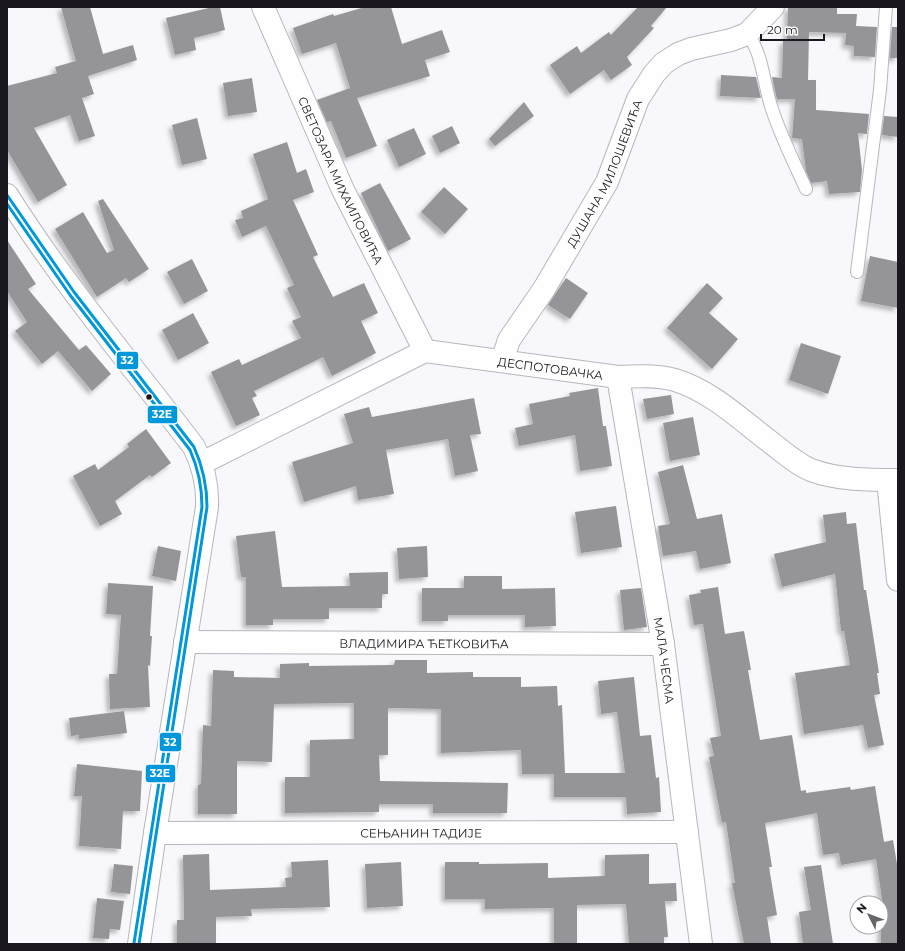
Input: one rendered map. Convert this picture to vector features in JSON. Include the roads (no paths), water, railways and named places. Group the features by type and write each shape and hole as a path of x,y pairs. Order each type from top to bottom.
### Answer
{"street":[{"name":"СВЕТОЗАРА МИХАИЛОВИЋА","path":"263,7 343,190 425,351"},
{"name":"ДУШАНА МИЛОШЕВИЋА","path":"502,361 509,340 544,289 607,182 644,88 664,63 678,54 691,49 731,40 747,34 773,7"},
{"path":"7,196 82,304 194,447 202,463 207,484 207,507 155,833 139,944"},
{"name":"ДЕСПОТОВАЧКА","path":"425,351 618,377 661,378 674,380 693,387 715,400 789,456 811,470 848,477 893,480"},
{"path":"202,463 425,351"},
{"name":"МАЛА ЧЕСМА","path":"618,377 663,644 701,944"},
{"path":"893,480 898,580"},
{"name":"ВЛАДИМИРА ЋЕТКОВИЋА","path":"186,642 663,644"},
{"name":"СЕЊАНИН ТАДИЈЕ","path":"155,833 687,832"}],"lane":[{"path":"857,272 880,90 886,7"},
{"path":"747,34 756,46 766,88 777,123 806,189"}]}
